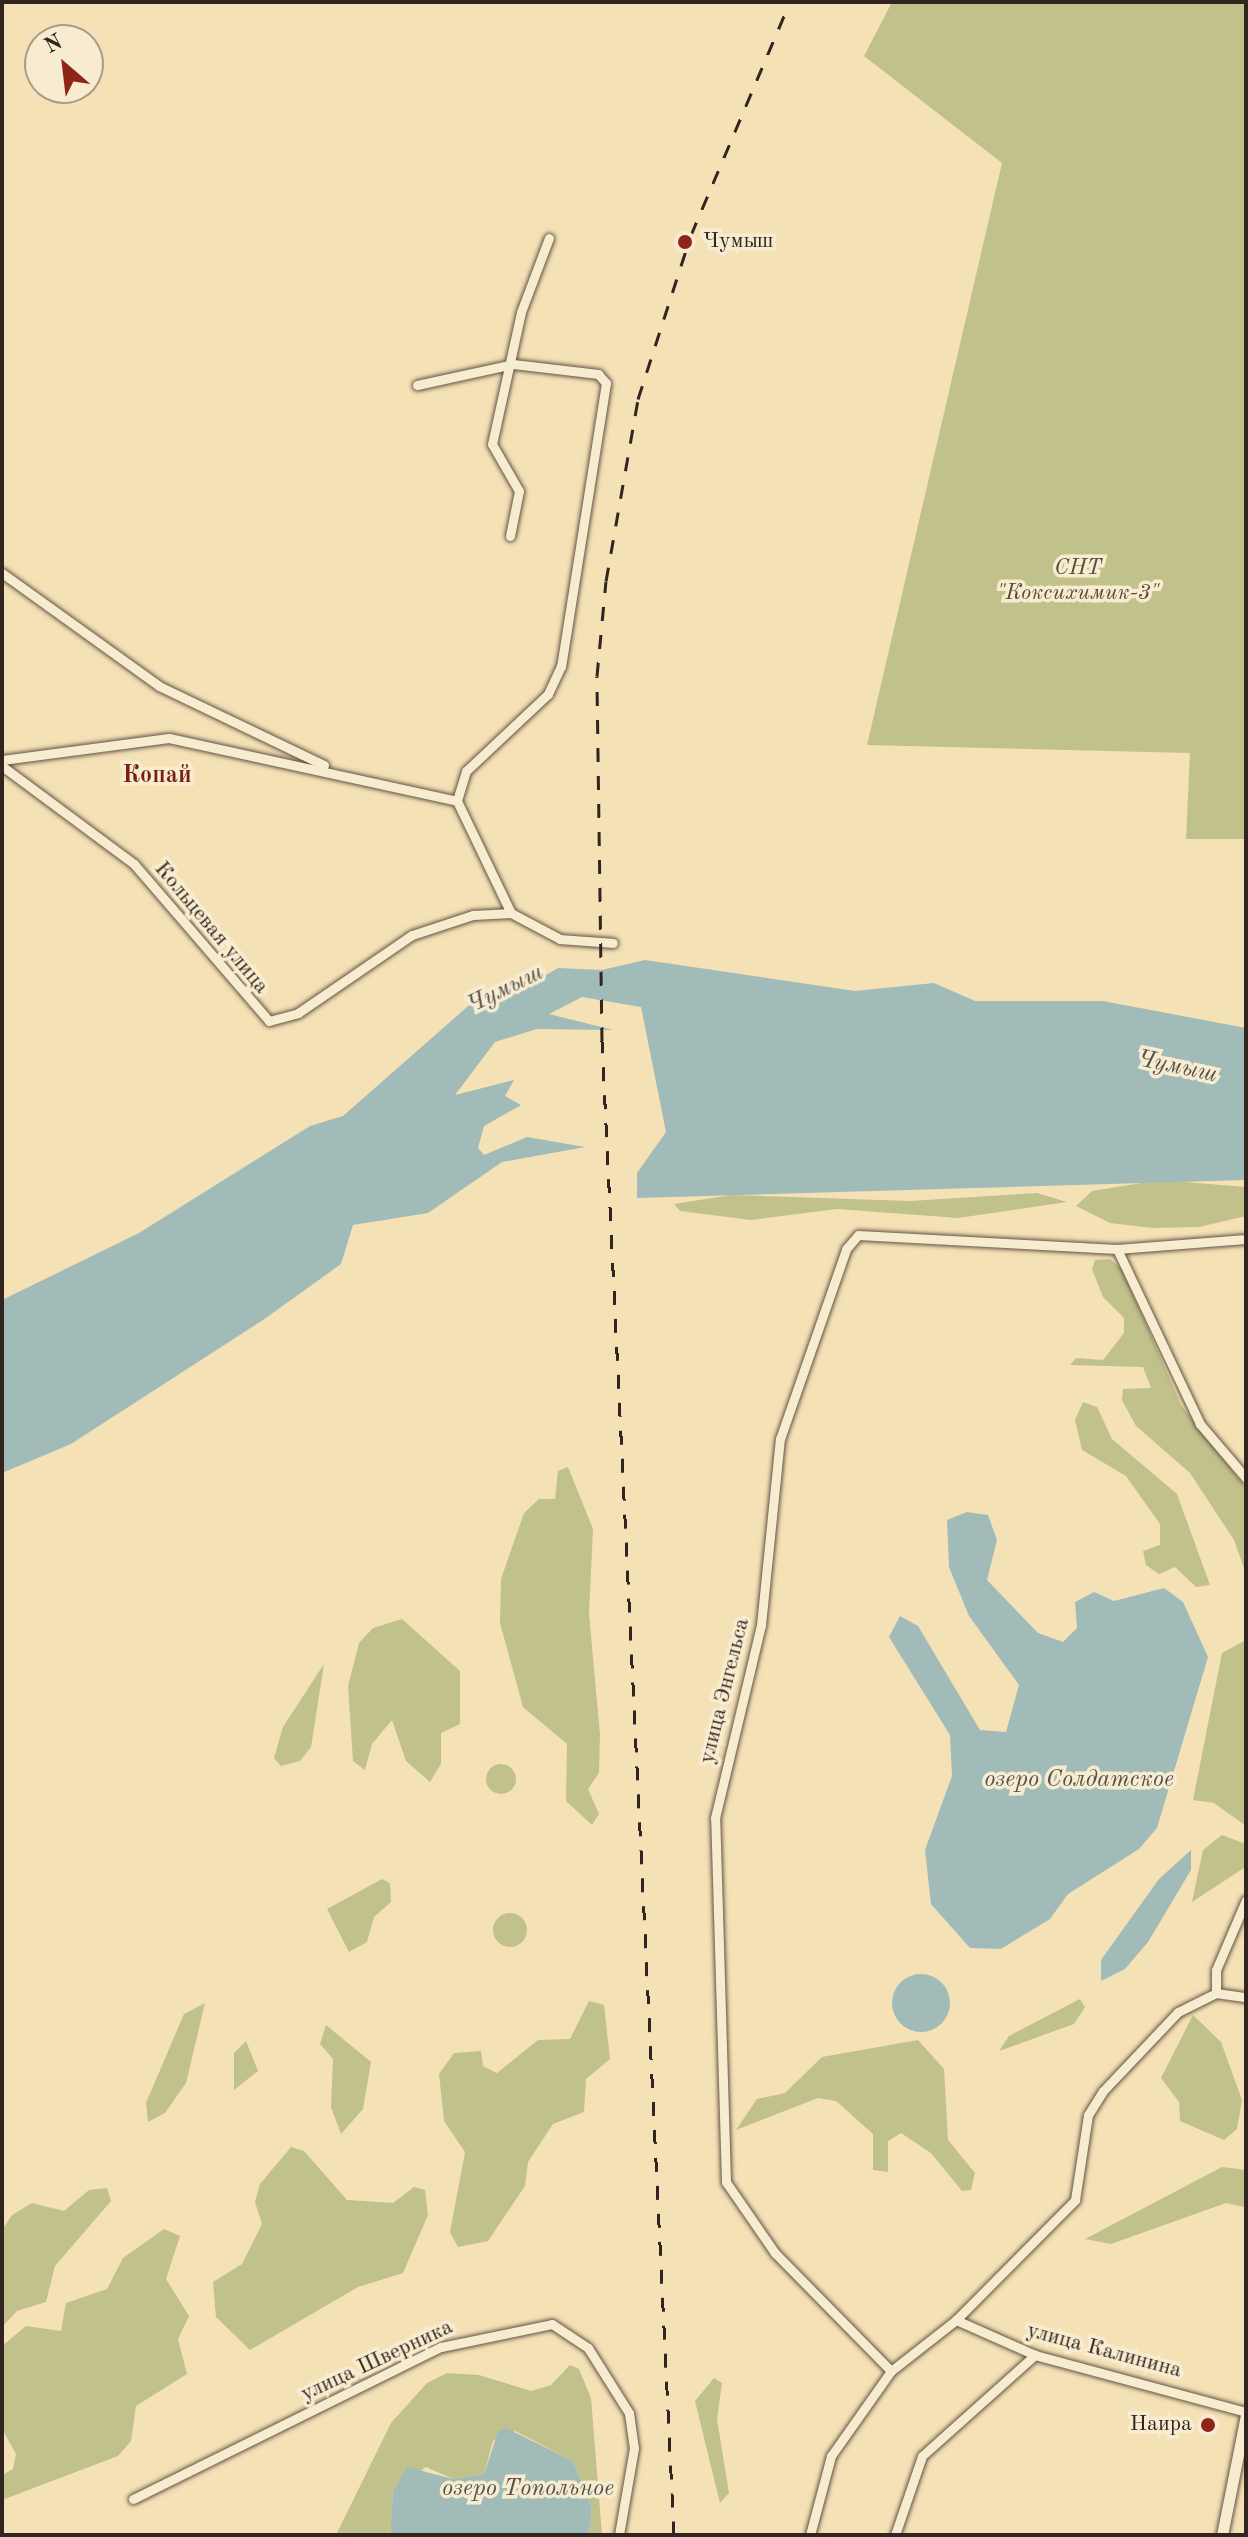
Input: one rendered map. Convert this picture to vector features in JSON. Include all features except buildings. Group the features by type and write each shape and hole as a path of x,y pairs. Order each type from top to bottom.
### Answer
{"street":[{"path":"510,536 519,491 492,444 513,364 521,312 549,238"},
{"path":"417,385 513,364 598,374 607,398 580,518 561,666 548,694 466,771 457,801 511,913 560,939 613,943"},
{"name":"Кольцевая улица","path":"2,573 159,686 339,772"},
{"name":"Кольцевая улица","path":"2,763 169,738 339,772 457,801"},
{"name":"Кольцевая улица","path":"2,763 134,864 269,1021 298,1013 412,935 473,915 511,913"},
{"name":"улица Энгельса","path":"891,2371 775,2253 726,2182 715,1818 761,1625 775,1457 846,1249 858,1235 1117,1249 1246,1239"},
{"path":"1117,1249 1200,1424 1246,1478"},
{"path":"1216,1993 1216,1970 1246,1900"},
{"path":"810,2535 831,2456 891,2371 956,2320 1075,2200 1088,2115 1103,2091 1178,2012 1216,1993 1246,1997"},
{"name":"улица Калинина","path":"956,2320 1035,2355 1246,2413"},
{"name":"улица Шверника","path":"133,2499 441,2347 552,2324 588,2348 629,2413 634,2448 619,2535"},
{"path":"895,2535 922,2456 1035,2355"},
{"path":"1222,2535 1246,2413"}],"green space":[{"name":"СНТ \"Коксихимик-3\"","path":"892,2 1246,2 1246,839 1186,839 1190,753 867,745 1002,163 864,56"},
{"path":"1160,1180 1246,1187 1246,1216 1199,1227 1152,1228 1110,1223 1076,1206 1092,1191"},
{"path":"1037,1193 1067,1202 958,1218 837,1209 751,1220 680,1211 674,1204 731,1195 910,1201"},
{"path":"1110,1259 1122,1269 1181,1405 1246,1488 1246,1574 1234,1540 1190,1473 1136,1426 1122,1400 1123,1389 1151,1388 1143,1367 1070,1365 1076,1358 1103,1360 1124,1333 1124,1318 1103,1297 1092,1269 1095,1260"},
{"path":"1083,1402 1097,1407 1112,1439 1177,1494 1210,1585 1196,1587 1175,1567 1159,1574 1146,1565 1143,1551 1160,1545 1160,1524 1126,1476 1082,1450 1075,1420"},
{"path":"568,1467 593,1529 589,1614 600,1735 599,1773 588,1789 599,1814 592,1825 566,1801 567,1744 523,1707 500,1623 501,1579 524,1513 539,1499 555,1499 558,1471"},
{"path":"402,1619 460,1671 460,1724 441,1733 441,1764 430,1782 406,1761 392,1720 372,1744 365,1770 353,1761 348,1686 359,1643 373,1628"},
{"path":"1246,1640 1246,1826 1214,1803 1193,1800 1222,1653"},
{"path":"324,1664 311,1747 300,1761 281,1766 274,1758 283,1727"},
{"path":"501,1764 512,1768 516,1779 512,1790 501,1794 490,1790 486,1779 490,1768"},
{"path":"1222,1835 1246,1844 1244,1868 1192,1902 1203,1850"},
{"path":"382,1879 390,1883 391,1902 374,1917 367,1942 349,1952 327,1909"},
{"path":"510,1913 522,1918 527,1930 522,1942 510,1947 498,1942 493,1930 498,1918"},
{"path":"1080,1999 1085,2007 1074,2024 999,2051 1009,2036"},
{"path":"589,2001 604,2005 610,2059 586,2079 584,2112 553,2124 528,2162 525,2186 488,2241 458,2247 450,2232 465,2152 444,2121 439,2074 454,2053 481,2051 483,2066 497,2073 538,2040 570,2039"},
{"path":"205,2003 186,2083 165,2113 148,2122 146,2103 184,2014"},
{"path":"1193,2015 1221,2042 1242,2100 1237,2129 1224,2140 1180,2121 1179,2102 1161,2078"},
{"path":"326,2025 371,2062 363,2109 341,2134 331,2107 333,2059 320,2044"},
{"path":"918,2040 944,2069 948,2140 975,2173 971,2190 962,2191 931,2153 901,2133 888,2141 888,2172 873,2170 873,2134 836,2101 818,2098 736,2130 757,2099 785,2093 822,2057"},
{"path":"246,2041 258,2071 234,2090 234,2053"},
{"path":"291,2147 304,2151 347,2200 393,2203 414,2187 425,2190 428,2215 403,2273 358,2287 250,2350 216,2317 213,2282 242,2264 262,2224 255,2202 260,2184"},
{"path":"1222,2167 1246,2170 1246,2226 1244,2207 1226,2203 1111,2244 1085,2239"},
{"path":"107,2188 111,2201 55,2266 46,2302 17,2311 2,2327 2,2230 12,2215 32,2203 64,2211 89,2190"},
{"path":"164,2229 180,2236 166,2279 189,2316 178,2339 187,2374 136,2406 131,2441 118,2456 2,2500 2,2475 13,2469 16,2454 2,2429 2,2346 26,2326 61,2331 66,2303 107,2289 123,2258"},
{"path":"570,2365 579,2369 591,2398 602,2535 589,2535 592,2508 573,2461 515,2431 493,2441 484,2474 453,2479 426,2467 393,2492 390,2535 336,2535 391,2423 427,2383 447,2373 479,2375 531,2391 551,2385"},
{"path":"714,2378 722,2383 717,2419 729,2493 720,2503 695,2401"}],"water":[{"path":"645,960 855,991 934,983 975,1001 1103,1001 1246,1028 1246,1180 637,1198 637,1173 666,1132 641,1007 582,997 549,1014 613,1030 537,1029 495,1042 455,1095 514,1080 505,1096 521,1105 484,1126 478,1148 484,1155 527,1137 585,1147 502,1162 428,1213 353,1225 341,1264 263,1320 71,1444 2,1473 2,1300 139,1233 310,1126 343,1116 475,1000 494,1005 558,968 602,970"},
{"name":"озеро Солдатское","path":"967,1512 988,1515 997,1540 987,1580 1038,1633 1063,1642 1077,1628 1075,1602 1094,1592 1114,1601 1164,1588 1183,1602 1208,1657 1157,1828 1139,1849 1068,1894 1050,1919 1001,1949 970,1948 931,1904 925,1850 952,1776 950,1735 889,1637 900,1616 918,1626 980,1730 1006,1732 1019,1685 969,1616 949,1567 947,1520"},
{"path":"1191,1850 1191,1870 1148,1942 1125,1969 1101,1981 1101,1960 1159,1879"},
{"path":"921,1974 932,1976 941,1983 948,1992 948,2014 941,2023 932,2030 921,2032 910,2030 901,2023 894,2014 892,2003 894,1992 901,1983 910,1976"},
{"name":"озеро Топольное","path":"506,2428 573,2461 592,2508 589,2535 390,2535 393,2492 407,2467 453,2479 484,2474 498,2432"}],"railway":[{"path":"674,2535 602,1041 597,676 606,581 638,399 691,235 790,2"}],"place":[{"name":"Чумыш","path":"685,242"},
{"name":"Наира","path":"1208,2425"}],"district":[{"name":"Копай","path":"157,777"}]}
